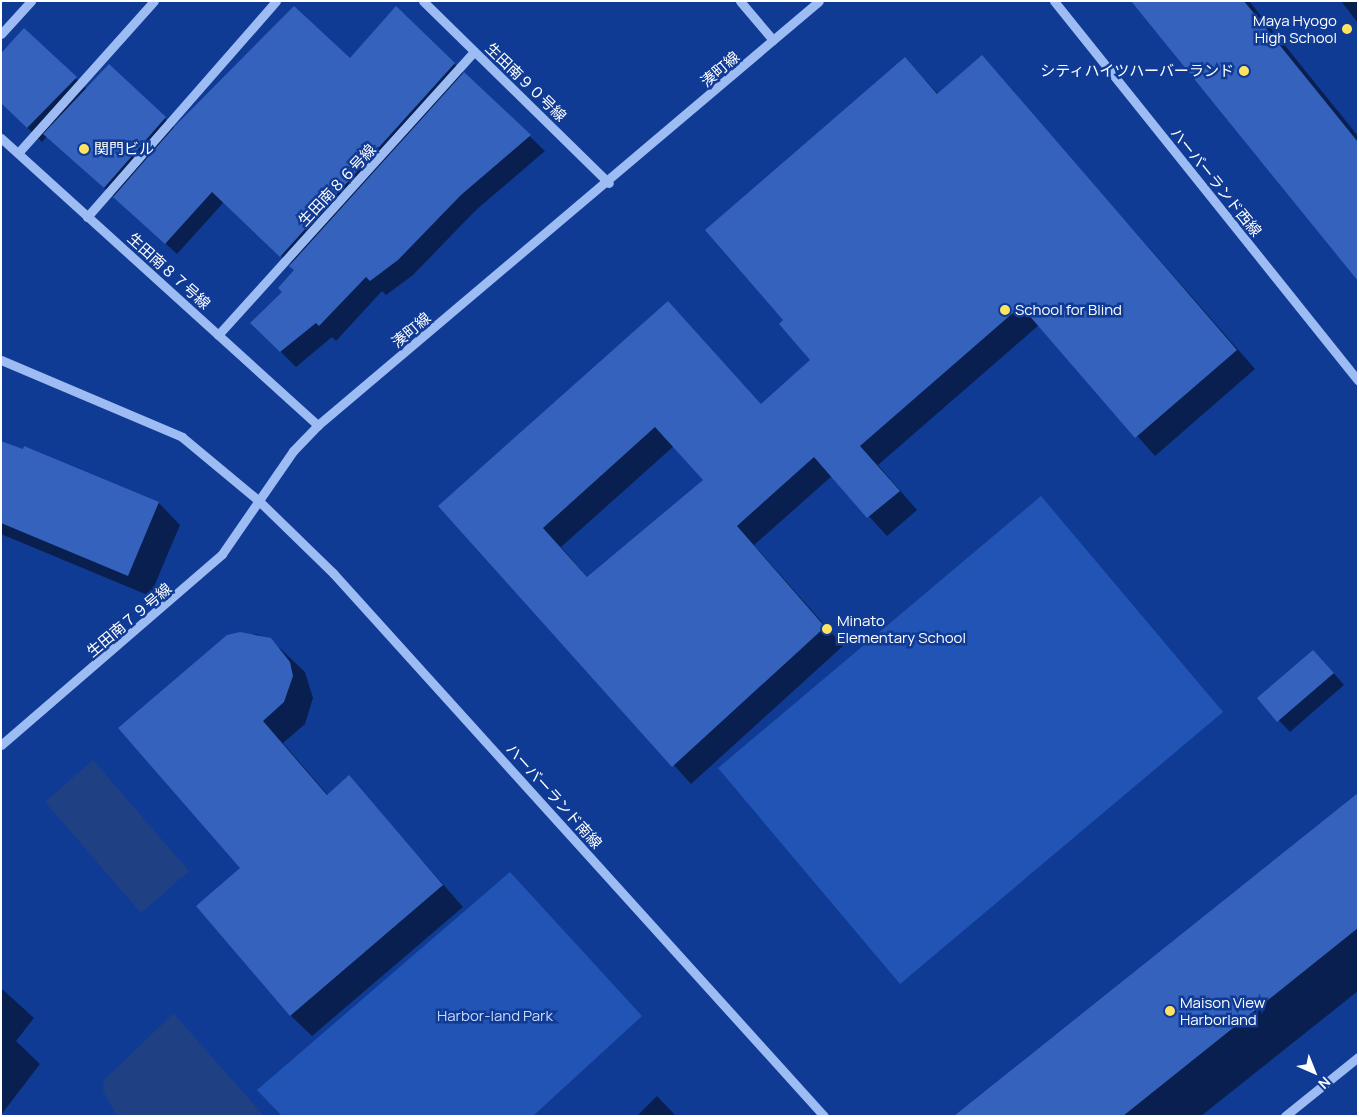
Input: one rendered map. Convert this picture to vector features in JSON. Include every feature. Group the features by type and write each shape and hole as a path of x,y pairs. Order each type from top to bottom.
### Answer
{"street":[{"path":"1,34 31,1"},
{"path":"18,153 154,1"},
{"path":"87,217 276,1"},
{"name":"生田南９０号線","path":"423,1 609,183"},
{"path":"740,1 773,40"},
{"name":"湊町線","path":"258,500 318,425 609,183 819,1"},
{"name":"ハーバーランド西線","path":"1054,1 1358,380"},
{"name":"生田南８６号線","path":"218,335 474,52"},
{"name":"生田南８７号線","path":"1,138 318,425"},
{"path":"1,360 182,437 258,500"},
{"name":"生田南７９号線","path":"1,746 192,584 222,554 258,500"},
{"name":"ハーバーランド南線","path":"258,500 334,573 824,1116"},
{"path":"1285,1116 1358,1057"}],"green space":[{"path":"1041,496 1223,712 900,984 718,768"},
{"name":"Harbor-land Park","path":"510,872 642,1016 533,1116 282,1116 257,1090"}],"shaded area":[{"path":"93,760 189,871 141,913 45,802"},
{"path":"173,1014 264,1116 117,1116 103,1091 104,1080"}],"building":[{"name":"シティハイツハーバーランド","path":"1131,1 1244,1 1358,142 1358,281"},
{"path":"294,6 350,58 396,6 455,63 280,257 212,192 165,244 113,197 175,126"},
{"path":"24,28 77,77 27,128 1,103 1,53"},
{"path":"982,55 1237,350 1135,438 1021,306 860,446 900,491 867,518 814,457 737,526 825,627 672,767 438,506 668,301 761,404 810,360 779,324 783,320 705,230 905,57 937,94","holes":["655,427 703,480 587,577 543,528"]},
{"path":"109,64 166,117 104,188 43,134"},
{"path":"464,72 531,135 461,195 398,260 370,281 366,277 319,326 316,323 280,352 250,323 282,292 278,288 294,270 289,266"},
{"path":"1,441 23,449 24,446 159,502 128,576 1,523"},
{"path":"240,632 271,638 290,662 293,676 284,702 263,721 327,795 349,775 443,885 290,1016 196,906 240,868 118,728 227,635"},
{"path":"1313,650 1334,673 1277,722 1257,698"},
{"name":"Maison View Harborland","path":"1358,793 1358,928 1123,1116 954,1116"}],"place":[{"name":"Maya Hyogo High School","path":"1347,29"},
{"name":"シティハイツハーバーランド","path":"1244,71"},
{"name":"関門ビル","path":"84,149"},
{"name":"School for Blind","path":"1005,310"},
{"name":"Minato Elementary School","path":"827,629"},
{"name":"Maison View Harborland","path":"1170,1011"}]}
